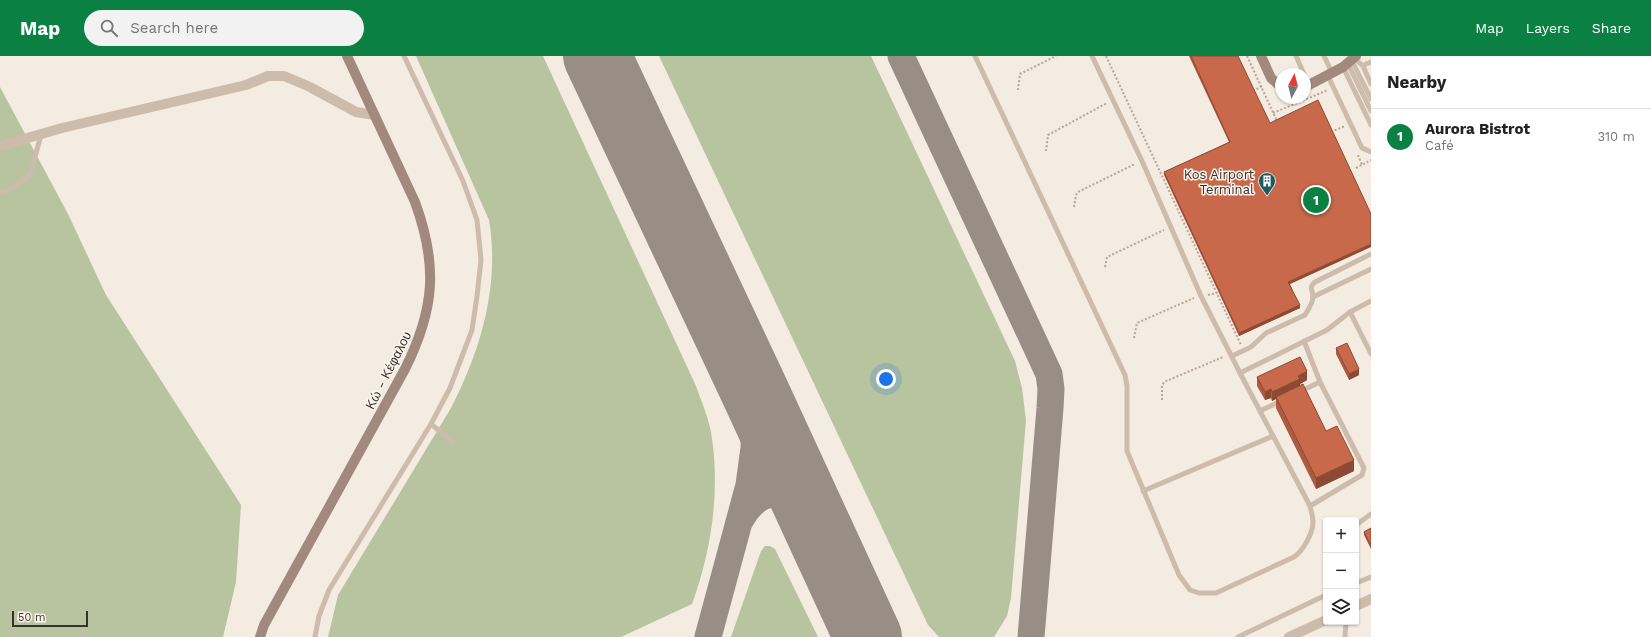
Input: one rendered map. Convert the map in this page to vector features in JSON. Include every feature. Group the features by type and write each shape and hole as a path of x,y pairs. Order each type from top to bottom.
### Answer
{"main road":[{"name":"Κώ - Κέφαλου","path":"260,637 264,625 417,345 424,323 430,284 428,245 424,226 415,202 347,56"},
{"path":"1261,56 1271,78 1275,82"},
{"path":"1311,84 1330,75 1350,61"}],"street":[{"path":"0,146 41,134 246,85 268,76 284,76 297,81 356,112 374,115"},
{"path":"1359,605 1371,599"},
{"path":"1289,637 1323,621"}],"lane":[{"path":"315,637 319,616 330,590 431,424 450,388 472,330 481,260 477,220 463,181 404,56"},
{"path":"975,56 1125,374 1127,386 1127,451 1179,575 1190,590 1203,594 1216,593 1298,554 1312,527 1313,521 1310,506 1201,296 1142,162 1092,56"},
{"path":"1296,56 1302,68"},
{"path":"1324,56 1330,75 1362,148 1371,152"},
{"path":"1350,61 1363,66 1371,84"},
{"path":"1350,61 1371,99"},
{"path":"1350,61 1371,111"},
{"path":"1350,61 1371,125"},
{"path":"0,192 8,191 30,175 41,134"},
{"path":"1313,297 1310,289 1315,282 1371,254"},
{"path":"1231,355 1251,347 1266,333 1305,315 1313,297 1371,269"},
{"path":"1240,373 1327,330 1350,312 1371,301"},
{"path":"1350,312 1371,354"},
{"path":"1304,342 1320,382 1361,461 1364,472 1362,476 1310,506"},
{"path":"1293,395 1320,382"},
{"path":"1260,411 1287,398"},
{"path":"431,424 453,442"},
{"path":"1143,491 1273,436"},
{"path":"1359,523 1371,514"},
{"path":"1359,582 1371,577"},
{"path":"1238,637 1323,596"},
{"path":"1345,637 1346,625"}],"path":[{"path":"1018,90 1020,74 1056,56"},
{"path":"1106,56 1244,351"},
{"path":"1247,56 1277,121"},
{"path":"1046,151 1048,135 1124,95"},
{"path":"1332,132 1344,126"},
{"path":"1074,207 1078,192 1152,156"},
{"path":"1356,168 1371,160"},
{"path":"1105,267 1107,257 1183,220"},
{"path":"1134,338 1137,323 1194,298 1217,293"},
{"path":"1162,400 1162,386 1164,382 1231,355"}],"green space":[{"path":"416,56 543,56 696,386 703,405 710,426 712,439 715,481 714,502 709,543 699,584 692,604 621,637 328,637 338,595 451,408 462,386 479,340 490,293 492,244 489,220"},
{"path":"659,56 871,56 1015,361 1022,388 1026,420 1011,598 1007,616 994,637 939,637 928,625"},
{"path":"0,87 68,214 106,295 241,505 236,582 223,637 0,637"},
{"path":"765,546 770,546 775,549 818,637 731,637 761,551"}],"building":[{"name":"Kos Airport Terminal","path":"1191,56 1238,56 1270,123 1318,100 1371,214 1371,244 1288,282 1300,305 1239,333 1164,172 1230,142"},
{"path":"1347,343 1359,369 1349,374 1336,348"},
{"path":"1300,357 1307,371 1298,376 1300,379 1272,392 1271,389 1265,392 1257,377"},
{"path":"1303,384 1326,431 1337,426 1354,460 1316,478 1276,397"},
{"path":"1371,528 1371,546 1364,532"}],"taxiway":[{"path":"901,56 1049,374 1051,389 1050,408 1031,637"},
{"path":"708,637 749,485 754,448 755,392"},
{"path":"741,519 745,512 756,501 762,497 775,494 783,494 799,499 812,515"}],"runway":[{"path":"597,56 868,637"}],"place":[{"name":"Kos Airport Terminal","path":"1267,196"},
{"name":"Aurora Bistrot","path":"1316,200"}]}
